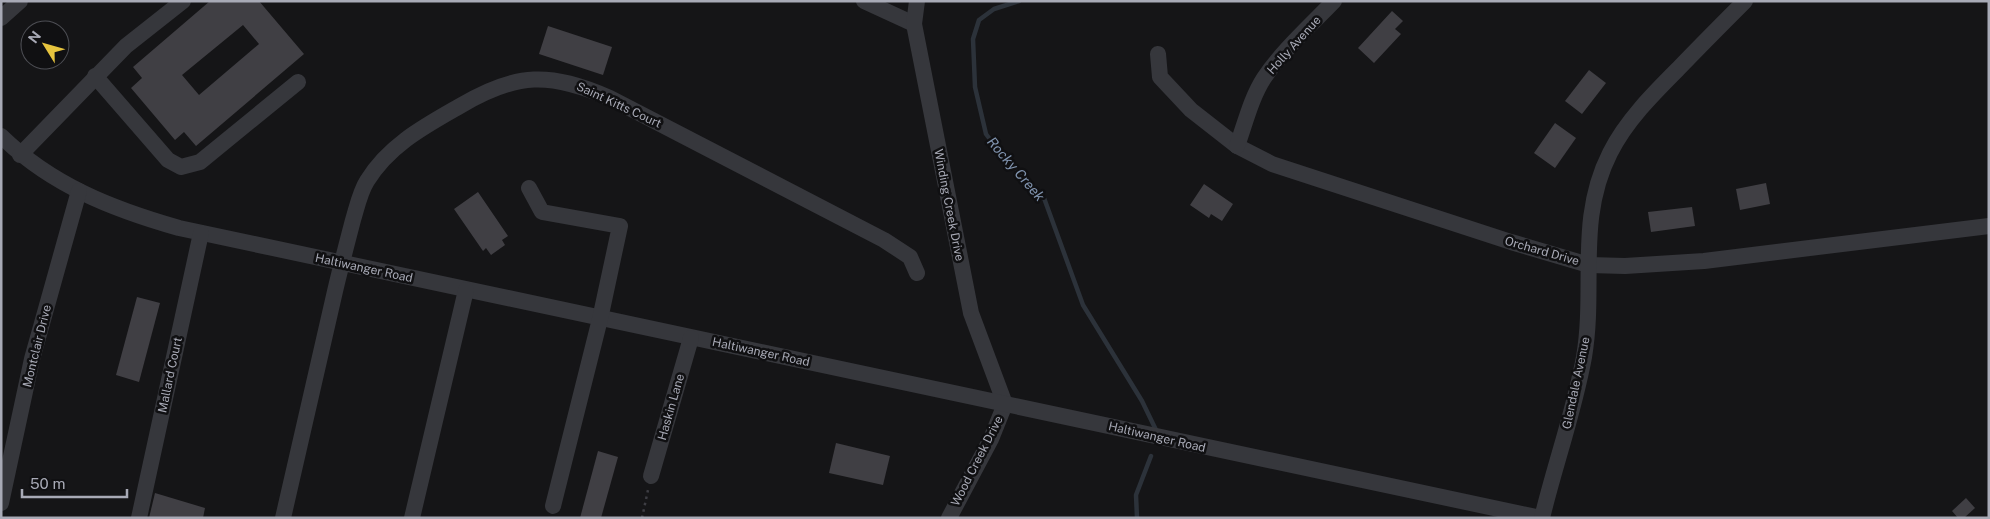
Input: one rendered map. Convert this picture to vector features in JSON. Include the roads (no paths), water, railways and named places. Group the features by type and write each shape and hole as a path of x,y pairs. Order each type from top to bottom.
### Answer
{"street":[{"path":"1,18 20,1"},
{"path":"20,155 126,46 184,1"},
{"path":"864,1 914,24"},
{"name":"Winding Creek Drive","path":"917,1 914,24 971,313 1005,404"},
{"name":"Holly Avenue","path":"1237,146 1252,104 1264,79 1277,61 1334,1"},
{"name":"Glendale Avenue","path":"1541,518 1574,403 1584,356 1590,305 1588,228 1592,203 1603,168 1620,135 1631,120 1660,87 1744,1"},
{"name":"Orchard Drive","path":"1158,54 1160,76 1191,110 1237,146 1272,164 1328,184 1589,265 1625,266 1704,260 1989,226"},
{"path":"95,76 168,160 181,167 200,162 298,82"},
{"name":"Saint Kitts Court","path":"283,518 341,263 366,182 387,154 420,129 472,98 513,82 539,79 566,82 610,98 884,240 910,257 917,273"},
{"name":"Haltiwanger Road","path":"1,136 20,155 79,191 138,216 201,233 1541,518"},
{"path":"529,188 542,212 620,226 600,319 553,506"},
{"name":"Montclair Drive","path":"1,502 32,359 79,191"},
{"name":"Mallard Court","path":"139,518 201,233"},
{"path":"412,518 466,290"},
{"name":"Haskin Lane","path":"651,476 692,338"},
{"name":"Wood Creek Drive","path":"949,518 991,439 1005,404"}],"waterway":[{"name":"Rocky Creek","path":"1019,1 994,9 979,20 973,39 975,87 986,134 1044,198 1083,305 1142,401 1156,430"},
{"name":"Rocky Creek","path":"1137,518 1136,495 1151,456"}]}
